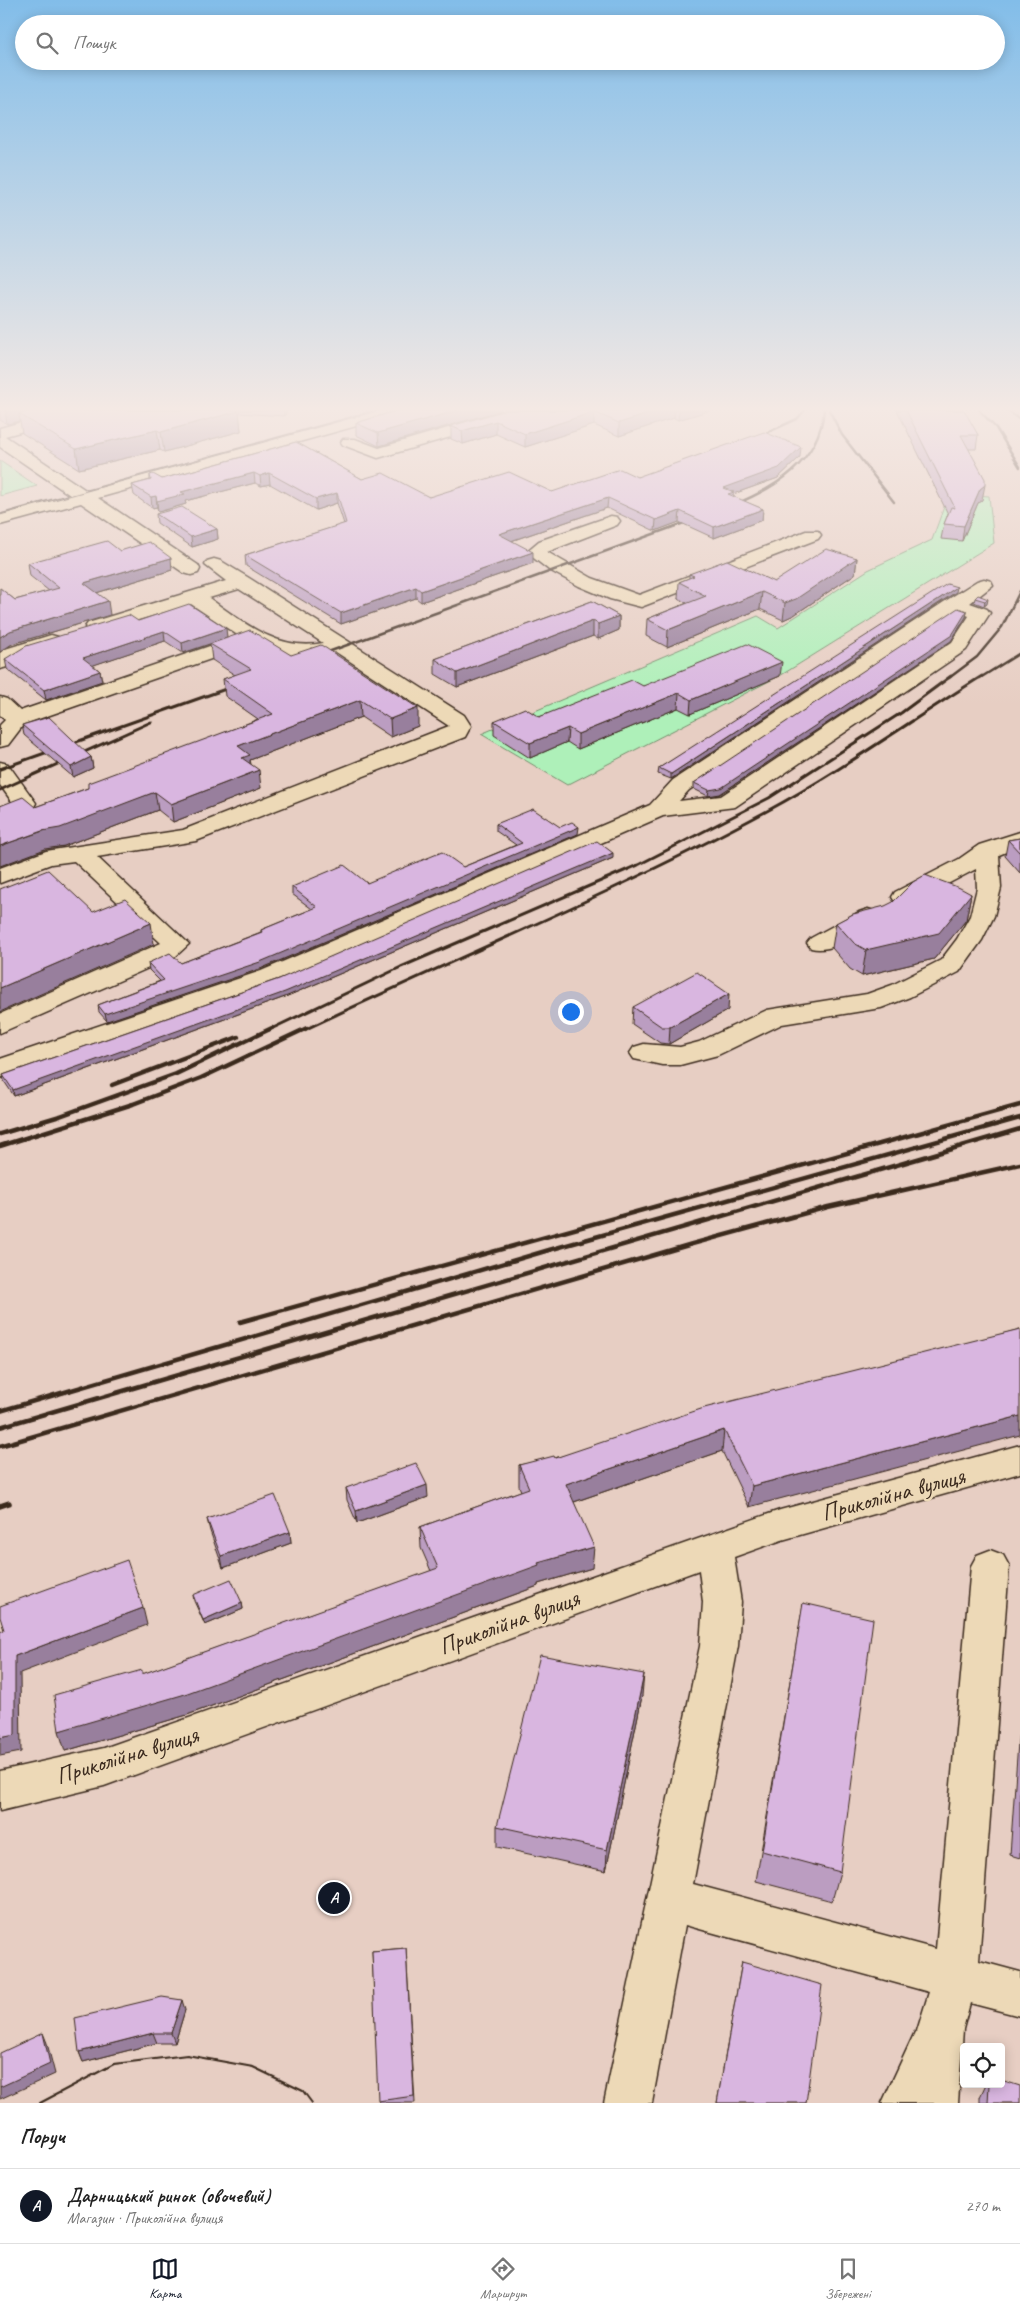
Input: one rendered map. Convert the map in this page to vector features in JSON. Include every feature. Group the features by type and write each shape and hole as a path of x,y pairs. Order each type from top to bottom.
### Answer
{"street":[{"path":"0,520 33,508"},
{"path":"101,508 191,570"},
{"path":"611,521 545,545 535,552 559,568 627,600 641,601 812,535"},
{"path":"0,876 46,858 188,836 456,732 460,726 456,720 214,565"},
{"path":"0,663 12,653 242,582"},
{"path":"658,810 680,785 984,585"},
{"path":"194,597 254,637 296,651 315,651 340,645"},
{"path":"0,1069 270,977 658,810 727,802 959,646 980,613 954,604"},
{"path":"0,740 16,719 254,637"},
{"path":"0,703 16,719"},
{"path":"0,769 25,803 24,807 0,817"},
{"path":"820,942 968,863 998,844 1020,839"},
{"path":"644,1053 680,1056 708,1049 776,1016 872,1002 900,991 950,966 969,940 982,916 989,888 987,850"},
{"path":"0,1024 167,951 176,944 78,852"},
{"name":"Приколійна вулиця","path":"0,1791 104,1767 780,1525 1020,1459"},
{"path":"628,2103 718,1646 722,1602 714,1549"},
{"path":"906,2103 940,2029 956,1976 990,1566"},
{"path":"669,1899 1020,1994"},
{"path":"934,2103 940,2029"}],"green space":[{"path":"944,508 990,508 994,543 783,674 567,785 481,734 758,616 778,628 868,570 932,540"}],"building":[{"path":"184,508 217,529 191,537 156,514"},
{"path":"342,508 577,508 499,534 533,552 421,591 416,587 341,613 245,555 346,523"},
{"path":"630,508 763,509 714,527 680,511 656,520"},
{"path":"951,508 972,508 964,526 944,524"},
{"path":"107,541 120,551 149,542 171,558 84,583 108,601 10,631 0,637 0,588 15,600 59,588 28,563"},
{"path":"826,549 857,558 796,599 785,603 762,592 668,630 647,619 706,596 679,582 694,576 689,574 727,560 774,582"},
{"path":"947,584 957,587 671,774 659,768"},
{"path":"978,595 988,599 985,601 975,598"},
{"path":"592,601 619,616 598,624 593,621 457,673 435,659"},
{"path":"189,604 226,628 182,643 164,631 83,658 100,671 44,690 5,659 26,646 129,615 138,621"},
{"path":"958,608 967,611 952,635 721,788 709,790 694,783"},
{"path":"250,630 291,655 321,645 418,708 390,719 360,700 238,746 250,755 242,758 259,770 171,804 155,792 60,828 42,831 0,846 0,806 23,797 35,807 88,788 88,783 273,714 223,679 251,669 210,644"},
{"path":"747,644 782,662 691,700 679,693 578,734 568,728 530,743 494,721 525,708 539,717 632,680 643,686"},
{"path":"49,717 91,757 71,767 22,725"},
{"path":"533,809 560,827 572,822 579,827 260,962 105,1014 98,1005 164,980 148,963 170,953 181,963 262,932 261,930 317,907 292,887 344,865 367,883 442,852 463,867 522,843 496,824"},
{"path":"1020,838 1020,853 1008,840"},
{"path":"597,841 613,853 285,992 13,1090 3,1075 279,979"},
{"path":"48,870 93,912 125,899 151,923 0,988 0,889"},
{"path":"925,875 971,894 939,933 866,950 854,943 836,923 853,914 885,906 893,902 913,882"},
{"path":"697,972 729,994 670,1027 662,1027 633,1007"},
{"path":"1020,1329 1020,1416 752,1486 724,1430 566,1484 594,1547 538,1563 539,1565 182,1695 59,1731 54,1695 142,1670 142,1674 438,1568 420,1527 529,1488 519,1465 554,1456 555,1458 704,1408"},
{"path":"416,1463 427,1485 356,1511 346,1488"},
{"path":"275,1495 290,1532 221,1556 207,1519"},
{"path":"127,1560 143,1608 15,1656 15,1735 0,1738 0,1632 4,1630 0,1617 0,1606"},
{"path":"231,1579 242,1603 203,1620 193,1595"},
{"path":"803,1603 873,1619 840,1872 762,1851"},
{"path":"540,1655 644,1674 607,1850 497,1826"},
{"path":"406,1948 414,2096 378,2101 372,1951"},
{"path":"742,1962 822,1985 806,2103 717,2103"},
{"path":"162,1997 182,2000 171,2033 153,2033 79,2052 75,2018"},
{"path":"43,2033 50,2064 0,2087 0,2053"},
{"path":"1005,2081 1020,2086 1020,2103 988,2103 989,2088 1005,2088"}],"tram line":[{"path":"0,515 25,508"},
{"path":"40,2103 114,2064 187,2055 253,2067 303,2091 312,2103"}],"railway":[{"path":"317,656 695,519"},
{"path":"949,678 977,657 1002,627 1020,591"},
{"path":"980,678 1020,653"},
{"path":"269,1030 401,967 638,865 769,798 901,713 951,676"},
{"path":"304,1030 595,897 710,841 795,796 982,676"},
{"path":"0,769 237,685"},
{"path":"0,790 151,722"},
{"path":"0,1134 60,1116 176,1074 272,1028"},
{"path":"0,1146 133,1104 201,1078 307,1028"},
{"path":"112,1085 238,1037"},
{"path":"240,1322 1020,1105"},
{"path":"0,1411 549,1250 1020,1118"},
{"path":"0,1427 1020,1129"},
{"path":"0,1446 692,1244 828,1207 1020,1164"},
{"path":"0,1506 9,1503"}],"place":[{"name":"Дарницький ринок (овочевий)","path":"334,1898"}]}
